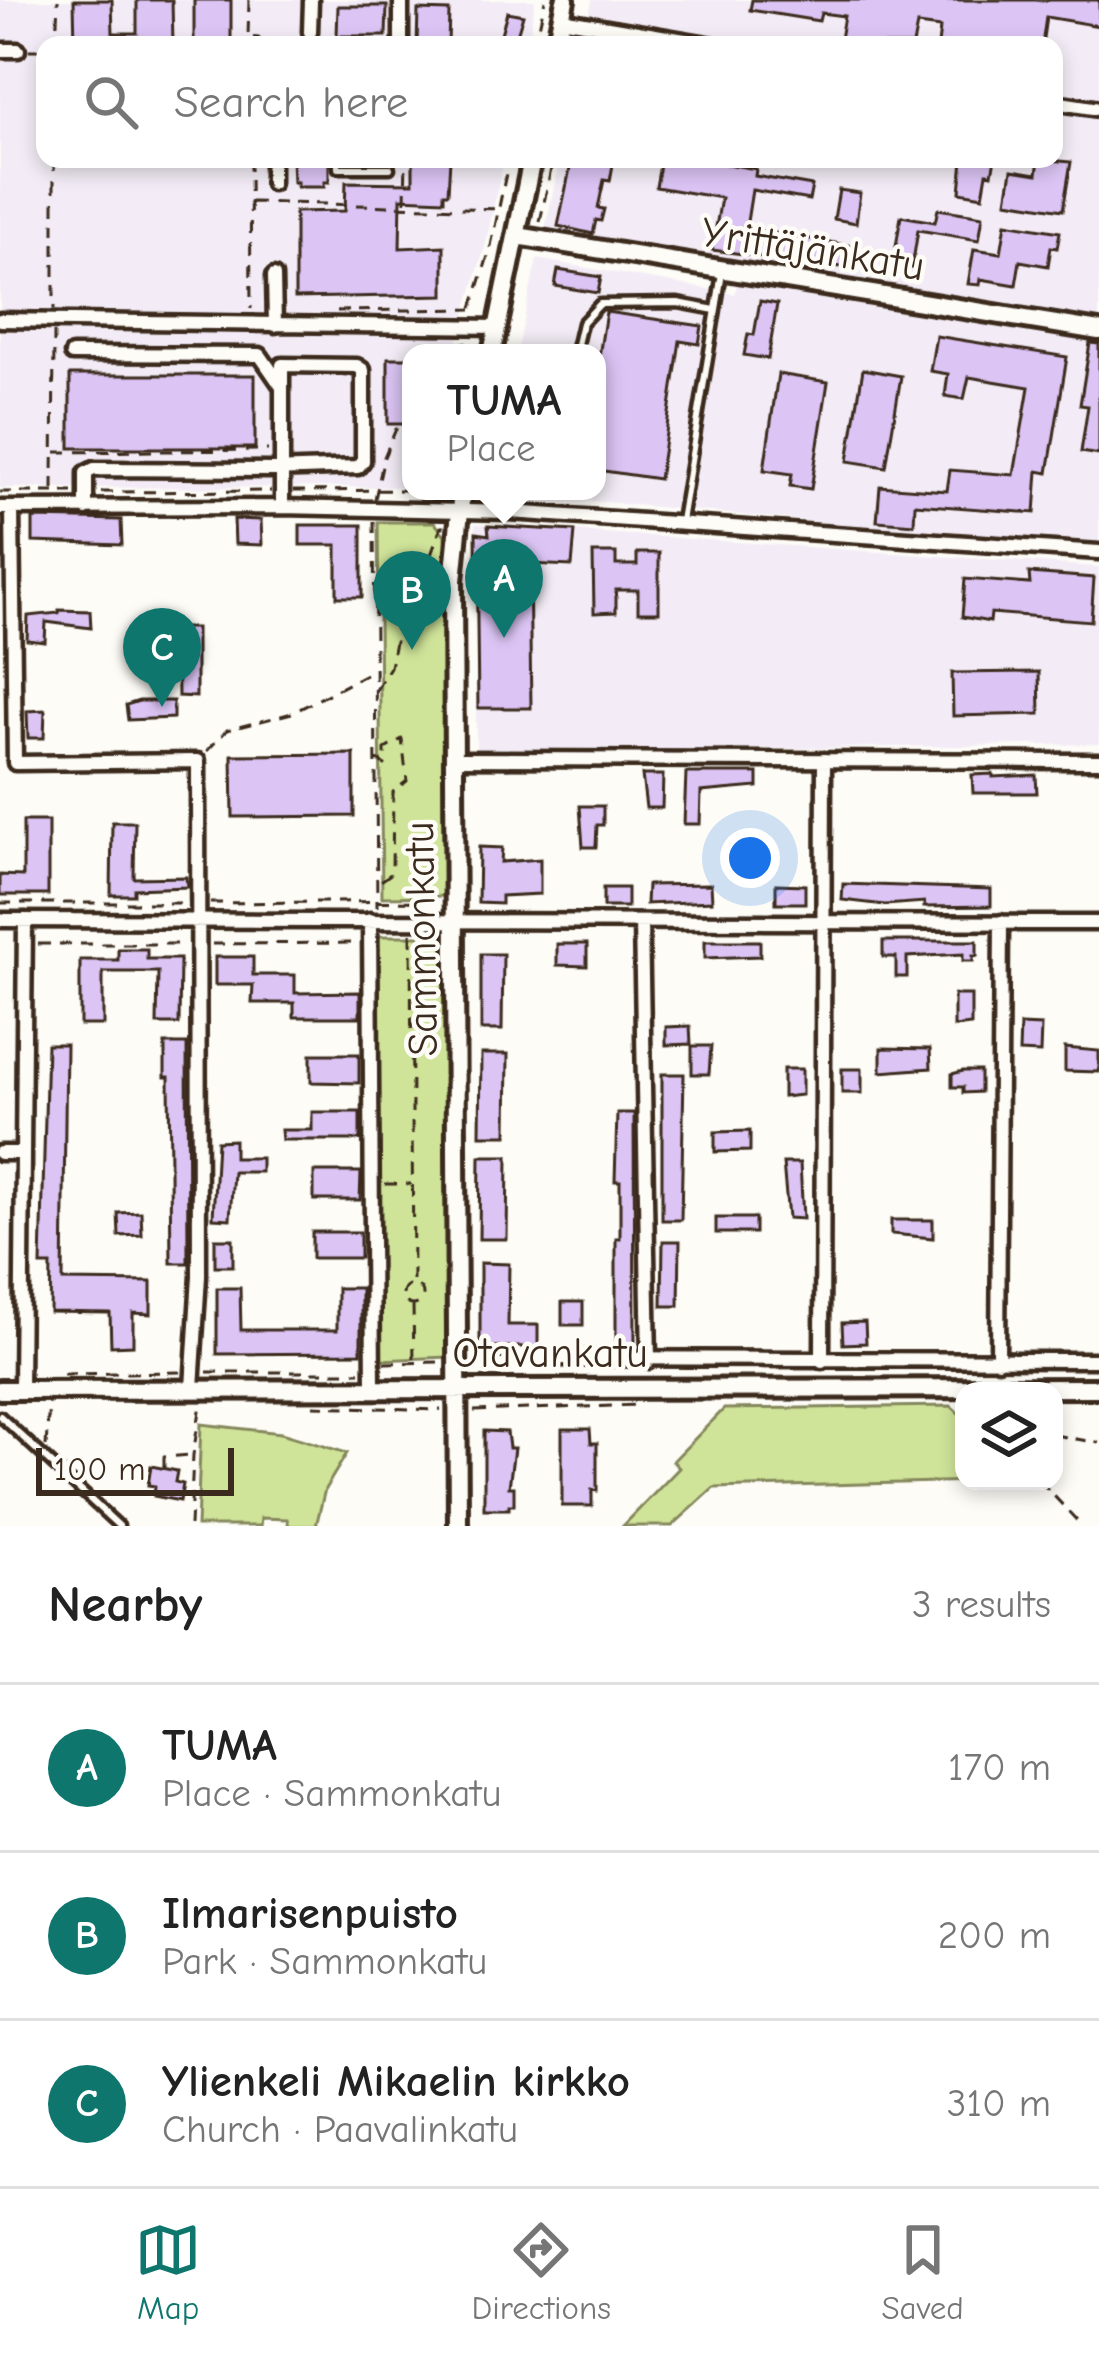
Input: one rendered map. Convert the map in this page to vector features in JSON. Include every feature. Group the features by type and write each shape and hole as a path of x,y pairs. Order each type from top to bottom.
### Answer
{"street":[{"path":"310,0 310,32"},
{"path":"401,0 401,36"},
{"path":"558,36 565,0"},
{"path":"561,19 661,36"},
{"path":"0,50 18,50"},
{"path":"1063,104 1099,110"},
{"path":"272,168 272,183"},
{"path":"494,344 530,168"},
{"name":"Yrittäjänkatu","path":"517,236 1099,331"},
{"path":"271,317 274,276"},
{"path":"0,320 271,317 497,327"},
{"path":"72,354 260,355 282,387"},
{"path":"86,508 86,473 104,468 282,470 358,467 363,461 363,370 357,366 282,364 282,387 282,470 282,507"},
{"name":"Sammonkatu","path":"458,1526 453,580 461,500"},
{"path":"195,1388 198,761 14,763 7,714 6,508 458,511 1099,552"},
{"path":"455,759 1099,761"},
{"path":"822,1361 824,760"},
{"path":"0,920 370,920 455,910 641,922 1099,923"},
{"path":"21,1390 25,920"},
{"path":"370,920 373,1388"},
{"path":"641,922 649,1361"},
{"path":"998,1361 1000,922"},
{"path":"0,1153 22,1153"},
{"path":"538,1358 1099,1360"},
{"name":"Otavankatu","path":"0,1390 49,1382 195,1388 1099,1388"}],"lane":[{"path":"338,168 390,168"},
{"path":"681,524 723,270"},
{"path":"577,344 582,323 600,304 677,303 715,310"},
{"path":"0,1416 119,1526"}],"path":[{"path":"56,36 58,0"},
{"path":"248,36 249,0"},
{"path":"537,36 545,0"},
{"path":"250,168 251,311 271,317"},
{"path":"404,204 406,168"},
{"path":"465,344 507,168"},
{"path":"536,239 552,168"},
{"path":"251,202 499,209"},
{"path":"319,311 472,309"},
{"path":"375,490 396,429 402,429"},
{"path":"54,452 272,450"},
{"path":"0,492 85,487 402,490"},
{"path":"374,508 377,902"},
{"path":"374,693 390,667 397,632 417,594 441,526"},
{"path":"198,761 227,730 292,713 374,670"},
{"path":"375,758 385,765 385,749 402,739 407,782 393,792 392,873 376,884"},
{"path":"0,903 377,902 455,910"},
{"path":"411,933 413,1285"},
{"path":"25,944 364,944"},
{"path":"371,1184 413,1184"},
{"path":"413,1305 424,1295 413,1285 403,1296 413,1305 414,1362"},
{"name":"Otavankatu","path":"49,1382 195,1388 363,1372 363,1364 538,1358"},
{"path":"46,1460 49,1382"},
{"path":"190,1526 195,1388"},
{"path":"1063,1437 1099,1443"},
{"path":"164,1467 164,1457 193,1455"},
{"path":"1048,1490 1082,1526"}],"shaded area":[{"path":"0,0 535,0 529,36 36,36 36,168 502,168 457,344 402,344 402,487 0,488"},
{"path":"592,0 1099,0 1099,549 584,500 606,500 606,344 519,344 537,259 735,294 740,264 545,230 558,168 1063,168 1063,36 585,36"},
{"path":"475,524 1099,567 1099,744 476,753"}],"green space":[{"path":"378,522 434,522 445,535 446,896 382,897"},
{"path":"379,936 447,936 448,1357 379,1360"},
{"path":"951,1406 955,1410 955,1482 714,1488 672,1526 623,1526 679,1468 673,1461 724,1409"},
{"path":"201,1424 281,1433 347,1453 325,1489 316,1526 289,1526 287,1519 261,1518 260,1526 197,1526"}],"building":[{"path":"74,0 112,0 113,33 137,33 137,0 172,0 173,36 75,36"},
{"path":"194,0 231,0 231,36 194,36"},
{"path":"752,0 1099,0 1099,26 1046,17 1043,36 939,36 940,28 917,25 915,36 841,36 844,16 821,13 819,21 750,10"},
{"path":"338,6 387,6 386,36 337,36"},
{"path":"418,10 449,11 448,36 417,36"},
{"path":"507,12 523,15 517,36 500,36"},
{"path":"1063,161 1071,162 1063,210 1007,201 1012,170 1037,174 1038,168 1063,168"},
{"path":"292,168 329,168 324,187 297,187"},
{"path":"413,168 449,168 444,200 401,198 400,248 444,246 444,295 295,298 295,212 345,211 346,182 413,183"},
{"path":"570,168 612,168 610,181 604,180 598,208 604,209 593,234 558,226"},
{"path":"659,168 750,168 756,169 755,176 812,186 809,200 752,190 746,228 853,246 849,268 712,250 721,198 656,187"},
{"path":"962,168 993,168 992,174 987,173 983,196 960,192"},
{"path":"839,190 860,193 856,223 834,219"},
{"path":"938,209 983,216 979,240 918,230 912,268 893,265 901,216 935,222"},
{"path":"1006,223 1060,232 1048,266 1020,261 1016,285 981,279 980,285 968,284 974,249 1001,253"},
{"path":"558,270 601,277 598,293 555,286"},
{"path":"760,301 777,304 768,359 744,355 748,334 754,335"},
{"path":"606,312 702,326 699,344 680,341 659,479 606,471 606,344 601,344"},
{"path":"936,336 1067,357 1048,473 1038,471 1035,513 915,504 914,524 877,521 880,486 947,491 950,470 1014,475 1029,387 969,377 964,399 945,396 948,374 930,371"},
{"path":"1090,343 1099,344 1099,455 1081,452 1088,406 1080,405"},
{"path":"388,358 402,358 402,424 388,424"},
{"path":"863,369 901,376 886,467 848,461"},
{"path":"778,374 828,382 811,489 790,486 792,474 764,470"},
{"path":"70,375 255,375 255,448 70,448"},
{"path":"33,518 121,520 122,545 33,542"},
{"path":"234,519 261,520 262,545 235,544"},
{"path":"300,525 362,525 362,597 337,597 337,545 300,545"},
{"path":"488,526 575,531 572,566 529,564 531,708 478,708 476,533 489,535"},
{"path":"593,553 616,553 616,565 637,565 637,553 659,553 659,612 638,612 638,590 616,590 616,612 594,613"},
{"path":"1029,573 1094,578 1091,621 991,613 990,622 962,617 965,579 1030,584"},
{"path":"90,611 91,628 46,622 45,642 27,640 28,616"},
{"path":"177,628 196,628 196,697 178,696"},
{"path":"1039,672 1040,714 953,716 952,673"},
{"path":"173,701 173,718 128,720 126,705"},
{"path":"45,710 44,738 28,738 27,711"},
{"path":"354,754 354,816 233,817 232,755"},
{"path":"686,773 758,773 758,787 701,792 700,824 684,824"},
{"path":"642,775 663,775 662,808 646,808"},
{"path":"972,775 1036,775 1037,793 973,793"},
{"path":"580,806 603,806 596,847 583,847"},
{"path":"23,821 48,821 48,895 0,895 0,875 23,876"},
{"path":"112,822 135,822 134,878 186,877 187,887 111,895"},
{"path":"479,847 502,848 501,862 540,859 540,894 501,896 501,904 478,903"},
{"path":"711,884 712,901 646,904 647,885"},
{"path":"776,884 805,885 805,903 776,903"},
{"path":"843,884 991,889 991,906 924,907 924,902 885,905 842,900"},
{"path":"603,888 627,888 627,907 603,907"},
{"path":"705,941 760,941 760,956 705,958"},
{"path":"883,941 977,941 977,956 973,961 963,961 963,954 907,957 907,977 896,977 896,957 883,957"},
{"path":"557,944 587,944 587,966 557,965"},
{"path":"118,949 147,949 147,959 180,959 179,1024 157,1024 158,972 103,972 103,1025 80,1025 80,960 118,960"},
{"path":"481,954 503,954 502,1030 481,1030"},
{"path":"215,957 253,957 253,975 295,975 295,993 360,992 360,1017 294,1017 294,1003 252,1003 253,985 215,985"},
{"path":"954,995 971,995 971,1025 954,1027"},
{"path":"1020,1025 1041,1026 1040,1053 1019,1052"},
{"path":"690,1026 691,1044 666,1045 666,1027"},
{"path":"47,1044 66,1044 63,1281 151,1282 151,1314 133,1313 133,1345 111,1346 110,1313 50,1312 51,1265 41,1265"},
{"path":"165,1044 187,1044 188,1263 171,1263"},
{"path":"692,1046 711,1046 709,1074 692,1074"},
{"path":"881,1048 930,1049 931,1068 881,1072"},
{"path":"1065,1048 1099,1051 1099,1072 1065,1071"},
{"path":"311,1054 359,1054 359,1083 311,1082"},
{"path":"481,1054 508,1054 507,1135 480,1135"},
{"path":"783,1069 802,1069 802,1095 783,1097"},
{"path":"842,1069 862,1069 862,1093 842,1093"},
{"path":"980,1071 980,1092 963,1093 963,1087 952,1087 952,1074"},
{"path":"662,1074 684,1074 681,1220 662,1220"},
{"path":"312,1112 360,1112 360,1140 282,1140 281,1130 312,1130"},
{"path":"617,1113 634,1113 635,1348 616,1348"},
{"path":"750,1131 750,1151 715,1152 715,1132"},
{"path":"234,1140 234,1158 261,1158 261,1172 233,1172 230,1219 213,1218 217,1141"},
{"path":"480,1156 508,1156 507,1239 479,1239"},
{"path":"783,1163 800,1163 803,1219 788,1218"},
{"path":"314,1172 361,1172 360,1200 314,1200"},
{"path":"141,1212 142,1235 119,1236 118,1213"},
{"path":"716,1218 755,1218 755,1233 716,1233"},
{"path":"891,1220 933,1220 933,1238 891,1234"},
{"path":"312,1232 360,1232 360,1258 312,1258"},
{"path":"215,1239 233,1239 233,1266 215,1266"},
{"path":"663,1241 680,1241 679,1306 662,1306"},
{"path":"480,1263 509,1264 508,1325 538,1325 538,1347 480,1347"},
{"path":"217,1288 240,1288 241,1330 337,1330 337,1288 361,1288 361,1353 217,1354"},
{"path":"562,1302 583,1302 583,1325 562,1325"},
{"path":"865,1322 866,1343 843,1344 842,1323"},
{"path":"562,1429 590,1429 591,1443 597,1443 597,1491 592,1490 592,1506 562,1506"},
{"path":"484,1431 507,1432 509,1448 514,1448 509,1487 514,1487 514,1505 509,1509 484,1509"},
{"path":"151,1466 177,1471 175,1482 183,1484 180,1501 154,1496 155,1486 148,1485"}],"place":[{"name":"TUMA","path":"504,638"},
{"name":"Ilmarisenpuisto","path":"412,650"},
{"name":"Ylienkeli Mikaelin kirkko","path":"162,707"}]}
